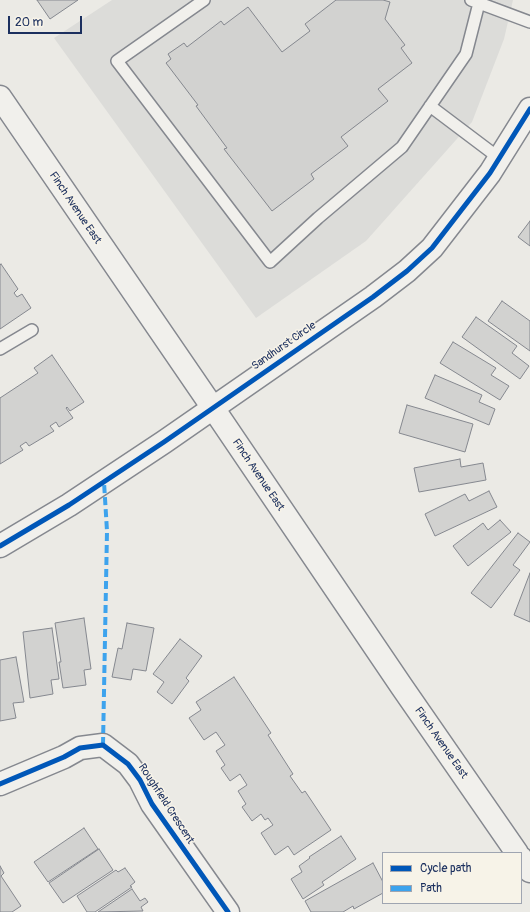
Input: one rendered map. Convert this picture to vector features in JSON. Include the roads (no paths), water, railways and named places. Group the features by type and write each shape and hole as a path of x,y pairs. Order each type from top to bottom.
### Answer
{"street":[{"name":"Finch Avenue East","path":"0,97 516,852"},
{"name":"Sandhurst Circle","path":"0,546 69,504 213,408 373,297 407,271 432,248 490,173 530,109"},
{"name":"Roughfield Crescent","path":"0,784 64,757 80,748 103,745 128,764 140,780 152,804 228,912"},
{"path":"522,860 530,872"}],"lane":[{"path":"204,0 117,61 270,262 318,218 402,147 466,54 475,1 530,22"},
{"path":"430,106 499,158"},
{"path":"0,349 32,330"}]}
